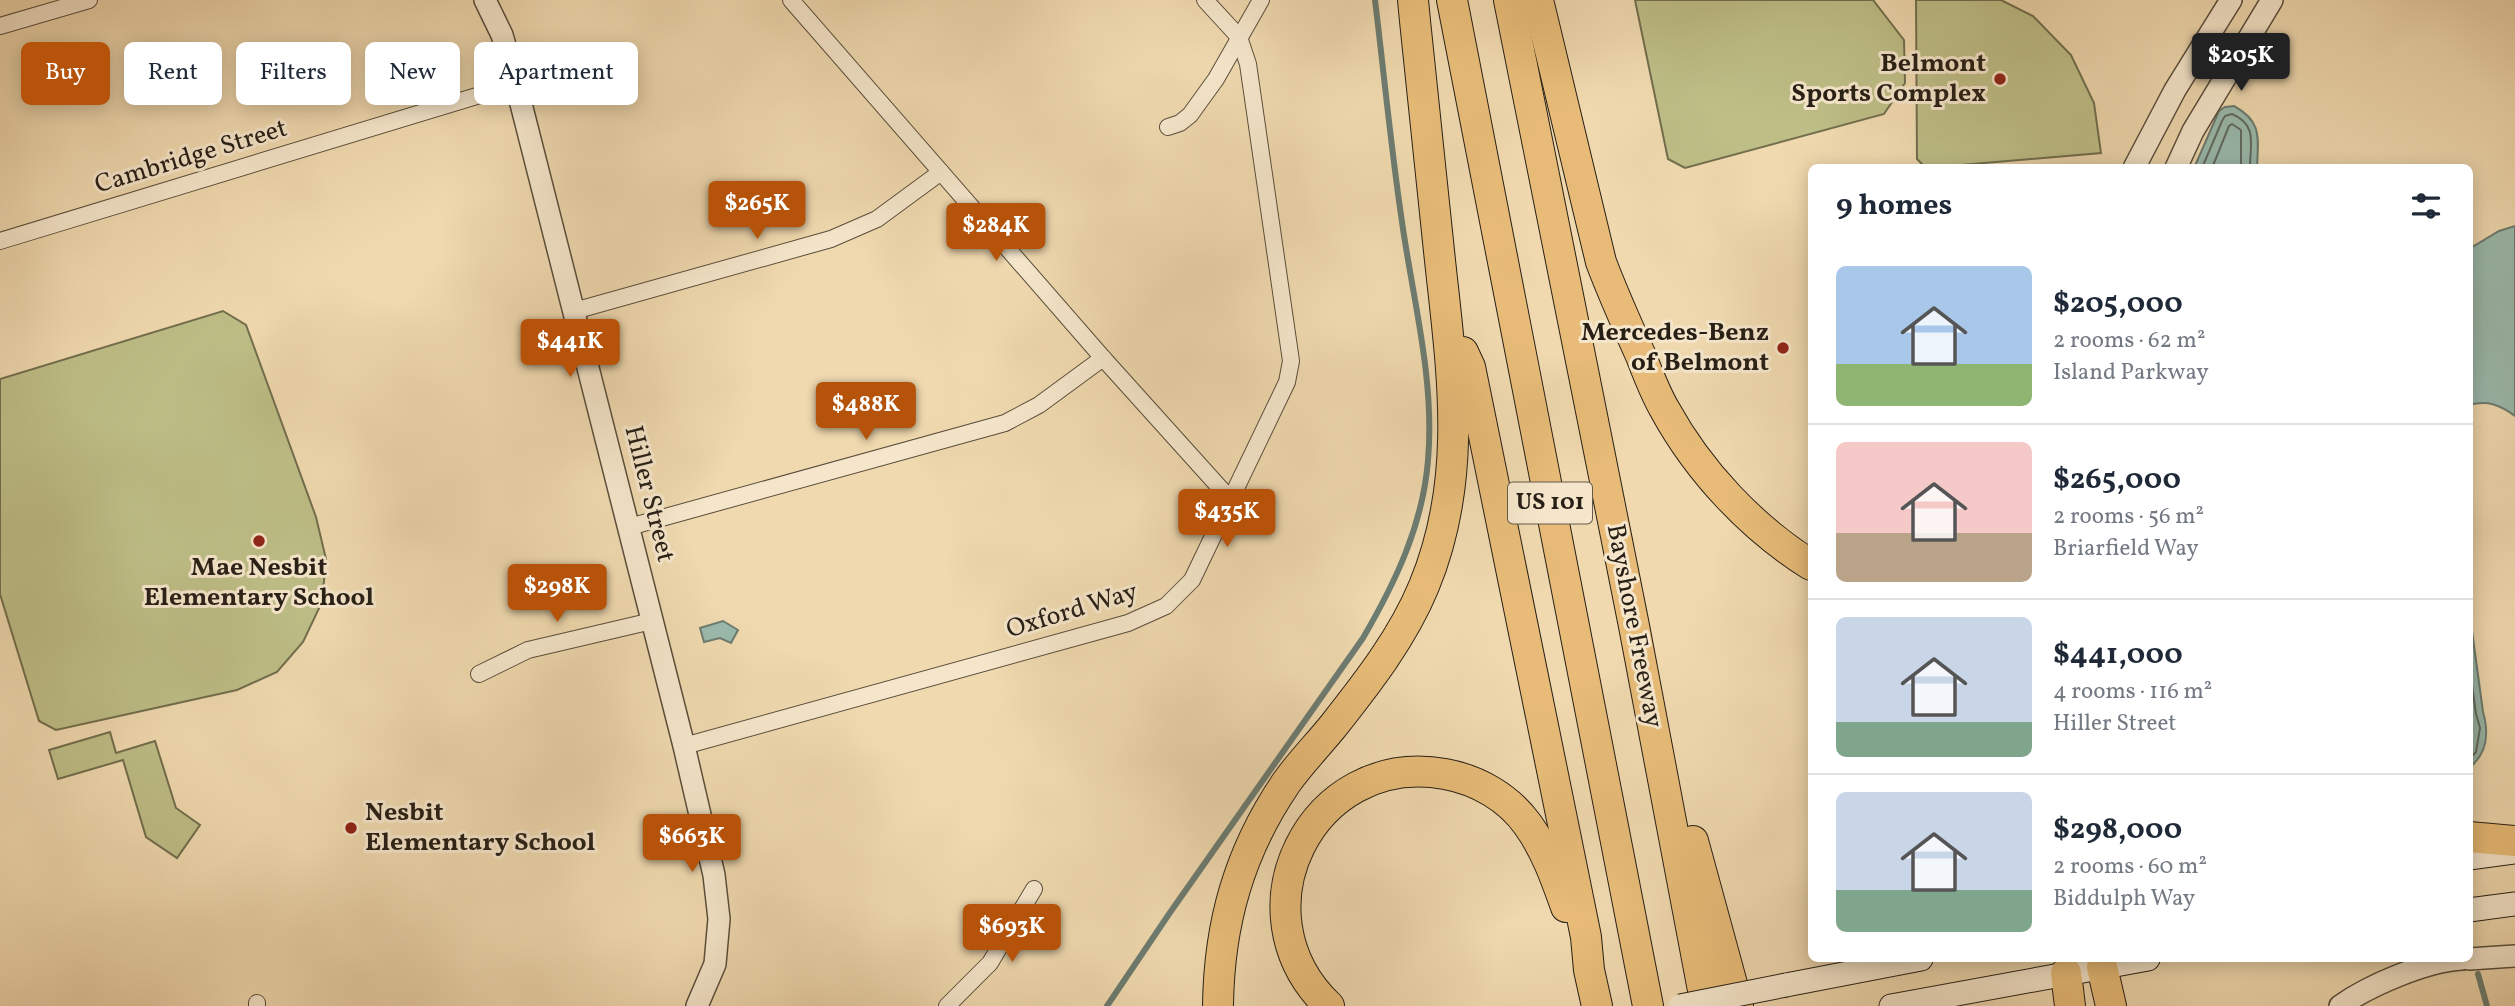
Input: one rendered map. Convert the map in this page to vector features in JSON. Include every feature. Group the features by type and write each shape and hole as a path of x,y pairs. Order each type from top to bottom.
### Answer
{"highway":[{"path":"1218,1006 1226,915 1246,855 1286,782 1341,716 1412,613 1429,573 1443,524 1454,459 1453,372 1413,0"},
{"name":"US 101","path":"1452,0 1648,1006"},
{"name":"Bayshore Freeway","path":"1509,0 1634,626 1706,1006"},
{"path":"1538,0 1601,262 1664,410 1703,466 1734,503 1765,532 1808,563"},
{"path":"1445,310 1470,367 1586,937 1589,970 1597,1006"},
{"path":"1634,626 1738,1006"},
{"path":"1329,1006 1307,982 1295,958 1287,930 1284,905 1286,880 1307,831 1325,809 1347,792 1371,780 1399,772 1429,771 1458,776 1484,787 1507,802 1527,824 1543,849 1589,970"},
{"path":"2473,837 2515,841"},
{"path":"2101,963 2111,1006"},
{"path":"2064,966 2070,1006"}],"main road":[{"path":"2473,857 2515,852"},
{"path":"2473,909 2515,904"},
{"path":"1680,1006 1906,962"},
{"path":"1891,1006 2064,966 2101,963"}],"street":[{"path":"0,26 89,0"},
{"name":"Hiller Street","path":"485,0 504,42"},
{"path":"791,0 1103,358 1230,499"},
{"name":"Oxford Way","path":"684,746 1128,623 1166,606 1192,580 1287,382 1291,361 1248,64 1239,37 1205,0"},
{"path":"1168,127 1180,123 1190,115 1216,79 1261,0"},
{"path":"2136,164 2175,90 2231,0"},
{"path":"2178,164 2193,131 2272,0"},
{"name":"Cambridge Street","path":"0,241 474,97"},
{"name":"Hiller Street","path":"521,105 684,746 714,875 719,919 715,964 697,1006"},
{"path":"575,312 855,230 877,219 941,172"},
{"path":"629,527 1005,423 1039,405 1103,358"},
{"path":"480,674 528,650 652,621"},
{"path":"947,1006 990,963 1034,889"},
{"path":"2473,958 2515,956"},
{"path":"2340,1006 2406,974 2448,962"}],"green space":[{"path":"1635,0 1873,0 1904,40 1905,83 1884,114 1685,168 1668,159"},
{"name":"Belmont Sports Complex","path":"1916,0 2001,0 2033,16 2071,55 2094,103 2101,153 1973,164 1922,164 1917,159"},
{"path":"223,311 246,325 316,517 326,559 322,602 303,642 277,672 237,690 56,730 39,721 0,594 0,379"},
{"path":"110,732 116,753 155,741 176,808 200,825 177,858 146,837 123,760 58,779 49,750"}],"water":[{"path":"2234,106 2250,118 2254,125 2258,139 2257,164 2196,164 2219,111"},
{"path":"2515,226 2515,416 2494,404 2473,404 2473,247 2499,231"},
{"path":"723,621 738,630 731,643 720,638 704,642 700,628"},
{"path":"2473,638 2486,735 2483,750 2473,764"}],"waterway":[{"path":"1107,1006 1363,638 1406,553 1420,508 1428,460 1426,370 1398,194 1375,0"},
{"path":"2478,974 2487,1006"}],"place":[{"name":"Belmont Sports Complex","path":"2000,79"},
{"name":"Mercedes-Benz of Belmont","path":"1783,348"},
{"name":"Mae Nesbit Elementary School","path":"259,541"},
{"name":"Nesbit Elementary School","path":"351,828"}]}
